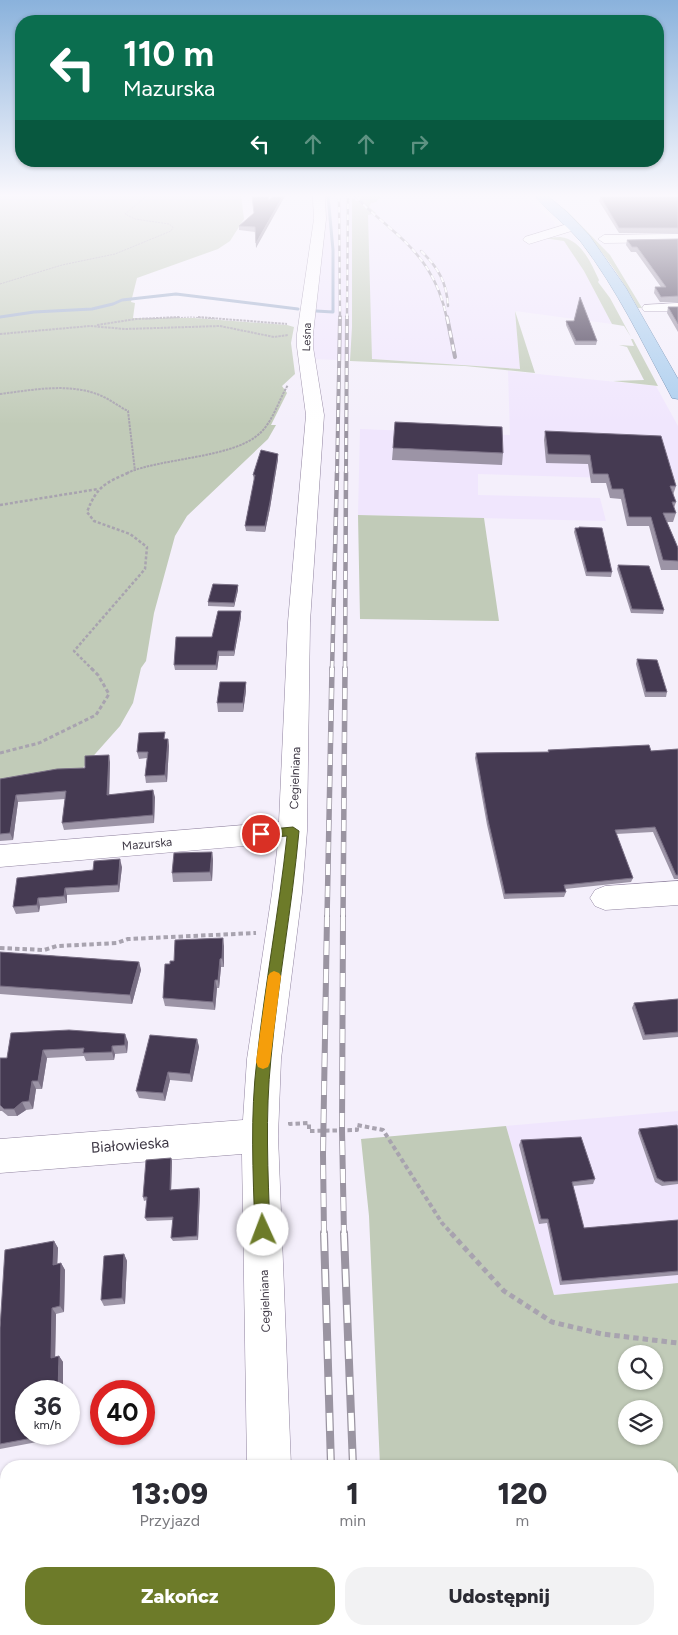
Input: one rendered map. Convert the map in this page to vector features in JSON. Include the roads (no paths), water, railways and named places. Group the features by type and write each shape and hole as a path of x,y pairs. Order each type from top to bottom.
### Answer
{"main road":[{"path":"612,272 678,394"},
{"path":"641,294 658,322"}],"street":[{"name":"Leśna","path":"306,359 305,334 313,272"},
{"path":"649,308 678,308"},
{"name":"Cegielniana","path":"269,1460 260,1136 264,1059 287,893 293,831 299,612 316,415 306,359"},
{"name":"Mazurska","path":"0,856 293,831"},
{"path":"605,898 678,893"},
{"name":"Białowieska","path":"0,1156 98,1146 260,1136"}],"waterway":[{"path":"316,311 333,312 333,272"},
{"path":"0,317 34,312 92,309 122,300 176,294 298,309"}],"railway":[{"path":"340,272 340,318"},
{"path":"347,272 347,319"},
{"path":"430,272 444,305 447,319"},
{"path":"439,272 446,290 448,306"},
{"path":"346,473 347,317"},
{"path":"447,317 455,357"},
{"path":"337,473 340,318"},
{"path":"332,670 337,472"},
{"path":"345,670 346,472"},
{"path":"327,919 332,668"},
{"path":"343,919 345,668"},
{"path":"324,1235 323,1154 327,917"},
{"path":"343,917 342,1130 344,1235"},
{"path":"324,1233 331,1460"},
{"path":"344,1233 353,1460"}]}
